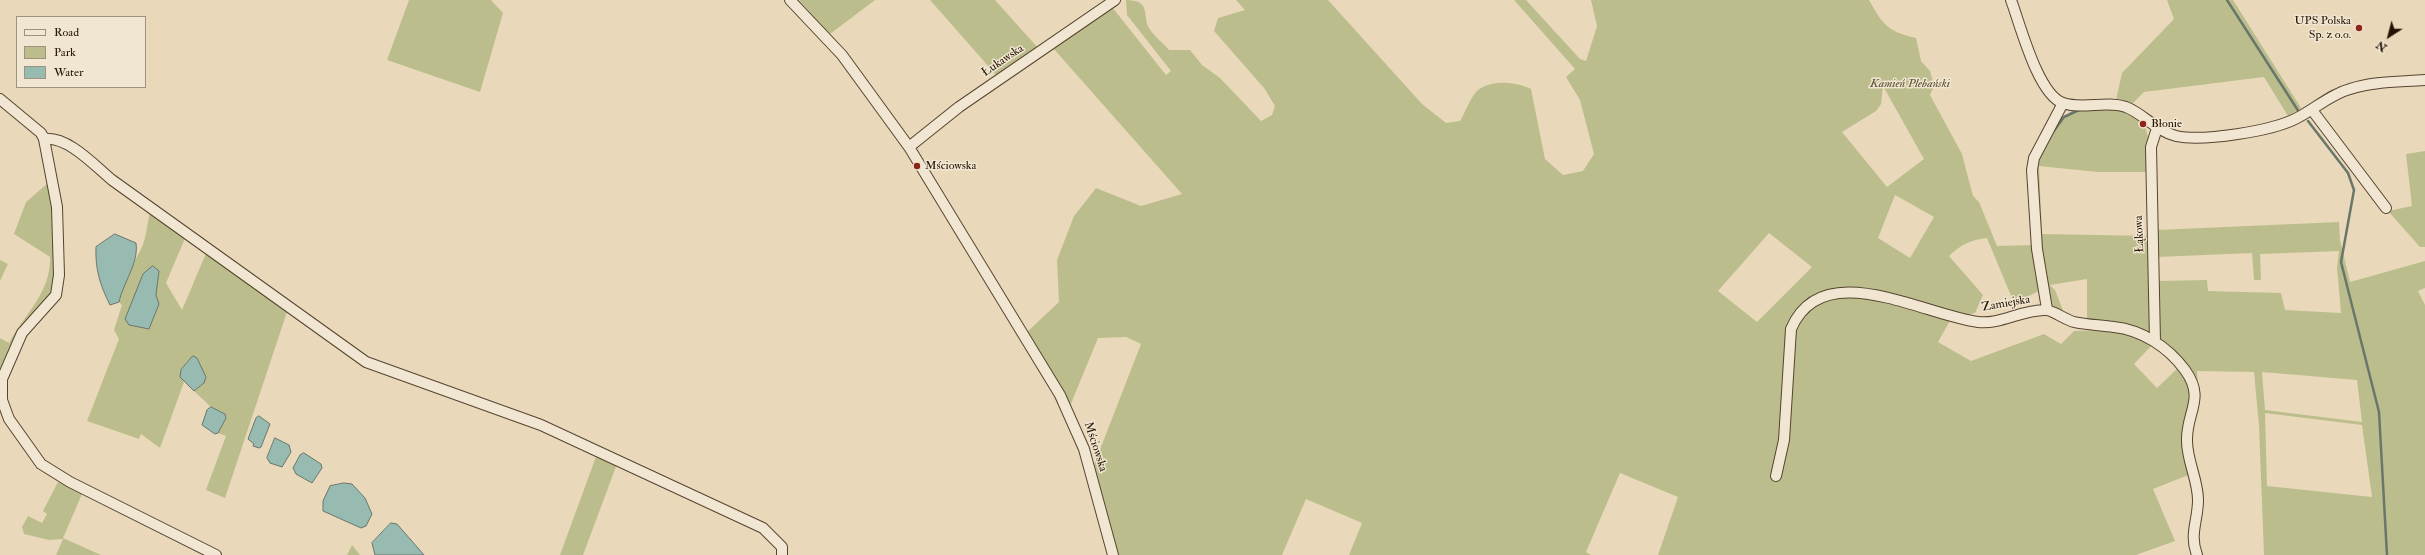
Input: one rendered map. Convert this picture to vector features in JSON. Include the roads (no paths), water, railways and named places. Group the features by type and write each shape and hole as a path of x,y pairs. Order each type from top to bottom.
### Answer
{"street":[{"name":"Mściowska","path":"790,0 842,55 909,147 1073,420 1084,449 1113,555"},
{"name":"Łukawska","path":"909,147 959,107 1115,0"},
{"path":"2011,0 2043,83 2051,95 2063,103 2120,106 2134,111 2157,128 2175,136 2184,137 2254,132 2285,124 2349,89 2378,84 2425,80"},
{"path":"0,99 41,133 44,139 57,207 59,275 56,295 22,333 2,379 2,400 9,419 41,464 70,482 216,555"},
{"path":"2047,309 2037,249 2032,170 2034,158 2063,103"},
{"path":"2312,110 2386,208"},
{"name":"Łąkowa","path":"2155,342 2151,147 2157,128"},
{"path":"44,139 51,138 61,141 78,152 112,180 366,362 541,425 742,518 763,528 775,538 782,547 782,555"},
{"name":"Zamiejska","path":"1776,476 1784,440 1791,329 1795,320 1807,305 1822,296 1849,292 1920,305 1979,322 2047,309 2072,322 2117,327 2155,342 2178,361 2194,389 2195,404 2187,440 2198,498 2192,540 2197,555"}],"water":[{"path":"115,234 136,243 136,250 133,265 119,302 110,305 103,291 99,277 96,263 96,247"},
{"path":"153,266 159,271 156,295 159,304 149,329 129,325 125,319 143,274"},
{"path":"193,356 197,358 206,377 204,383 194,391 180,377 181,370"},
{"path":"211,407 225,414 226,418 218,433 215,434 202,425 207,410"},
{"path":"259,416 270,424 261,447 259,448 253,446 254,444 248,439 256,418"},
{"path":"275,438 289,445 291,452 282,467 270,463 267,458"},
{"path":"304,453 321,464 322,468 312,483 296,474 293,468 300,455"},
{"path":"344,483 352,484 365,498 372,514 366,526 361,528 323,511 323,501 330,486"},
{"path":"391,523 397,524 424,555 375,555 372,543"}],"waterway":[{"path":"2227,0 2299,112"},
{"path":"2053,132 2064,117 2079,110"},
{"path":"2308,121 2348,173 2354,190 2341,262 2379,412 2387,555"}],"place":[{"name":"UPS Polska Sp. z o.o.","path":"2359,28"},
{"name":"Błonie","path":"2143,124"},
{"name":"Mściowska","path":"917,166"}],"park label":[{"name":"Kamień Plebański","path":"1910,84"}]}
